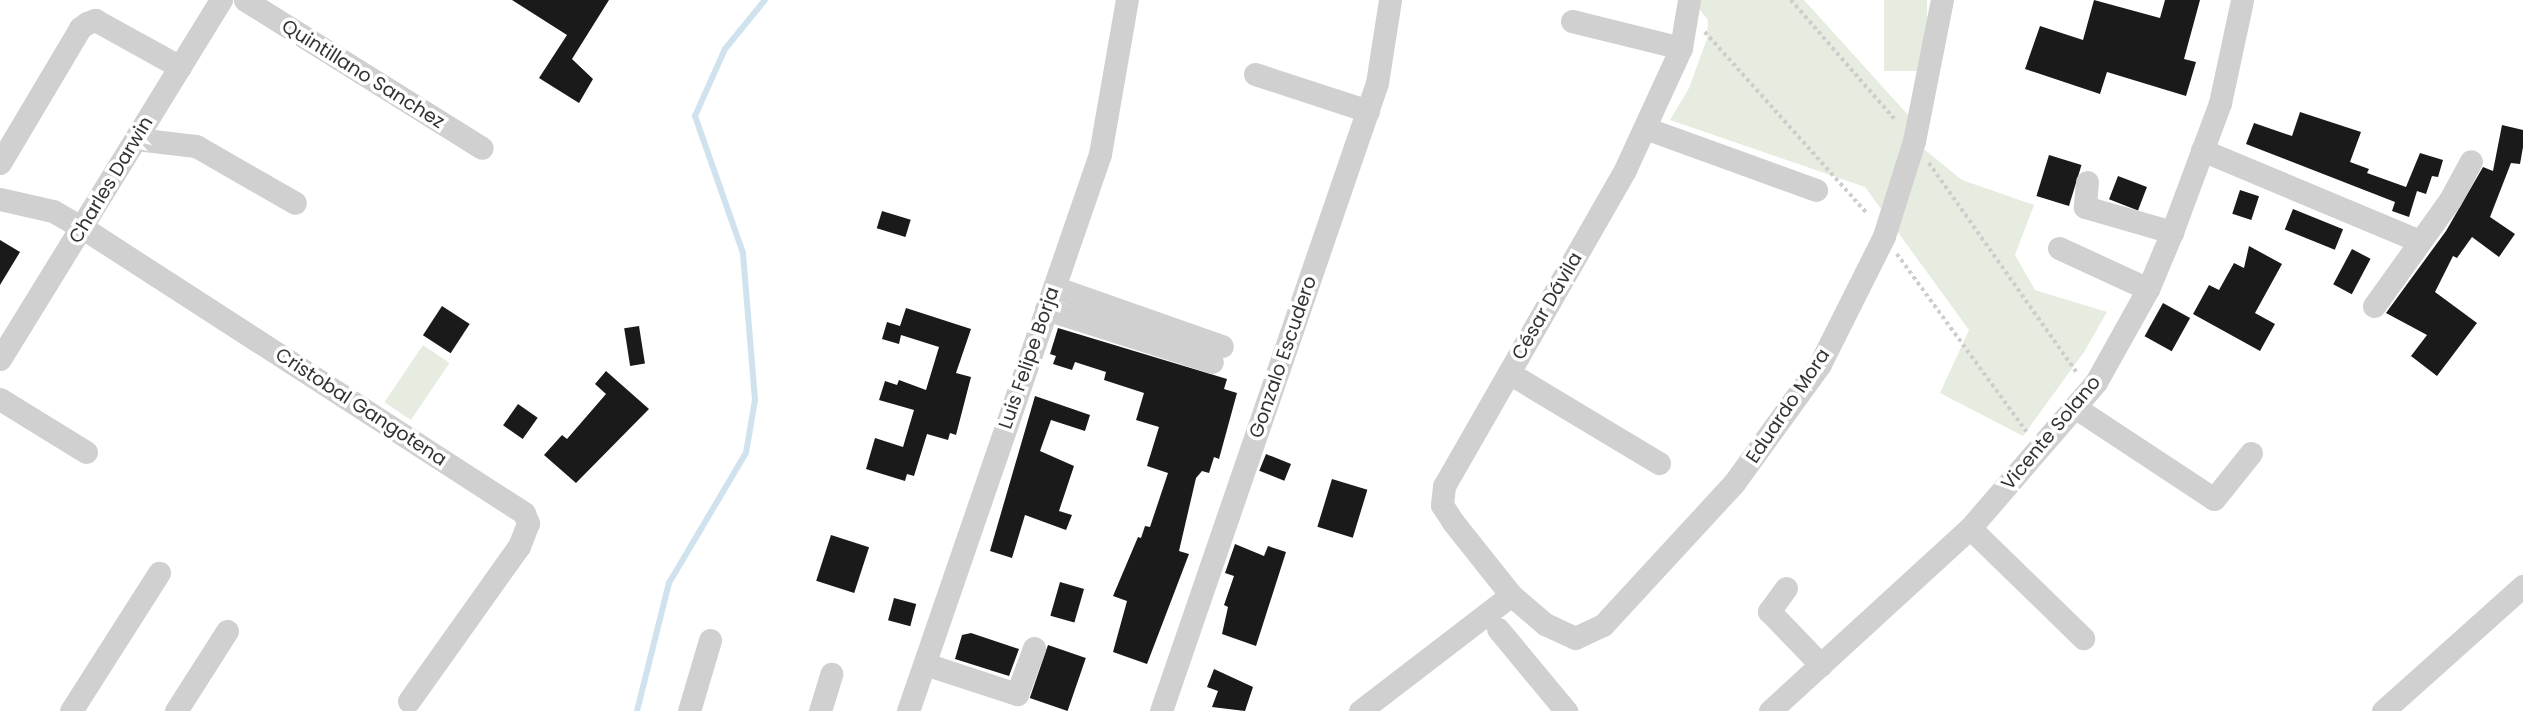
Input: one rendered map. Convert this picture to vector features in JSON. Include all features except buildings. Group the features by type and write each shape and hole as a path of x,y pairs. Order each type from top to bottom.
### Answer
{"street":[{"name":"Charles Darwin","path":"0,359 221,0"},
{"name":"Quintillano Sanchez","path":"245,0 482,148"},
{"name":"Luis Felipe Borja","path":"908,711 1100,154 1127,0"},
{"name":"Gonzalo Escudero","path":"1161,711 1368,111 1377,83 1390,0"},
{"name":"Eduardo Mora","path":"1511,595 1565,635 1585,637 1603,625 1734,483 1804,386 1884,236 1914,141 1942,0"},
{"name":"Vicente Solano","path":"1770,711 1970,528 2083,399 2148,289 2172,232 2220,103 2242,0"},
{"name":"César Dávila","path":"1511,595 1442,505 1444,486 1645,128 1681,48 1688,6"},
{"path":"0,163 80,28 88,23 95,20 180,67"},
{"path":"1572,21 1681,48"},
{"path":"1255,74 1368,111"},
{"path":"1645,128 1816,190"},
{"path":"136,139 196,146 295,204"},
{"path":"2202,150 2420,241"},
{"path":"2374,306 2471,161"},
{"path":"2087,182 2085,207 2172,232"},
{"name":"Cristobal Gangotena","path":"0,199 53,211 83,228 524,513 527,523 519,546 409,701"},
{"path":"2059,248 2148,289"},
{"path":"1046,309 1217,354 1054,287"},
{"path":"1509,373 1659,463"},
{"path":"0,399 86,452"},
{"path":"2083,399 2214,499 2251,453"},
{"path":"1970,528 2084,638"},
{"path":"71,711 159,573"},
{"path":"2383,711 2523,586"},
{"path":"1786,588 1769,611 1821,665"},
{"path":"1360,711 1511,595"},
{"path":"1498,628 1566,711"},
{"path":"176,711 227,631"},
{"path":"690,711 710,640"},
{"path":"925,664 1017,694 1034,648"},
{"path":"820,711 831,674"}],"path":[{"path":"1791,0 1914,141 2083,399"},
{"path":"1688,6 1857,197 2040,450"}],"shaded area":[{"path":"1692,0 1804,0 1909,116 1914,141 1962,180 2034,205 2015,255 2035,290 2107,312 2084,352 2023,436 1940,393 1969,330 1865,187 1670,120 1689,88 1707,39 1708,20"},
{"path":"1884,0 1927,0 1927,71 1884,71"},
{"path":"423,345 450,363 411,420 384,402"}],"waterway":[{"path":"637,711 669,583 746,453 755,400 743,253 695,116 725,49 765,0"}]}
